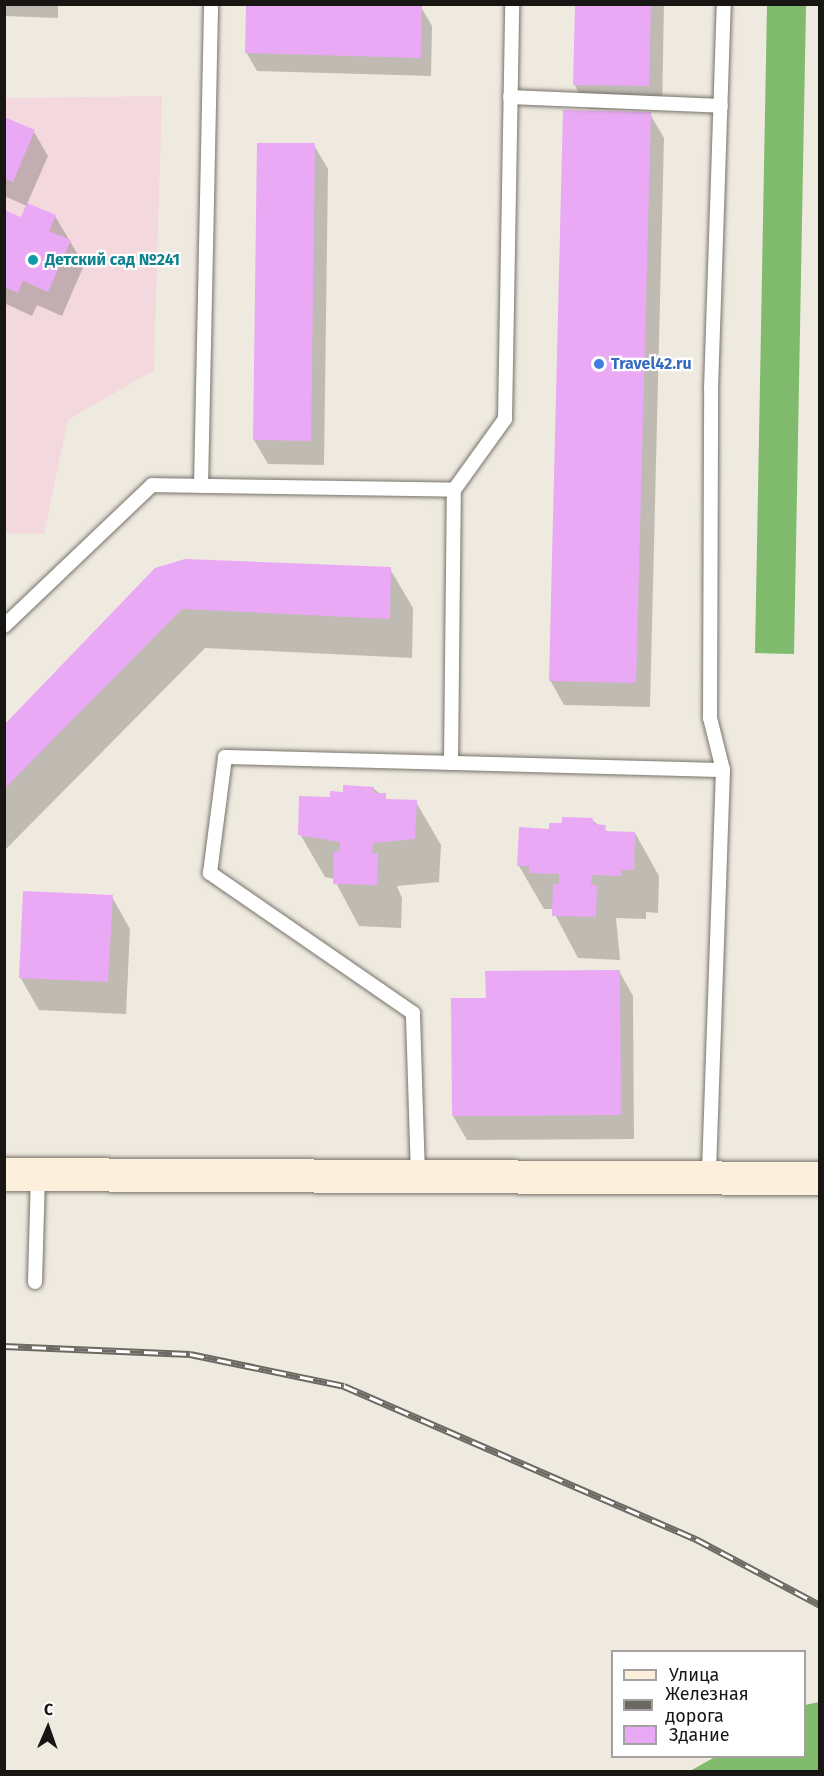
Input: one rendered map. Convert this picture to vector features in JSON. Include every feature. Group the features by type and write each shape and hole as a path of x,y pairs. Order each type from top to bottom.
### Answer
{"street":[{"path":"4,1174 819,1178"}],"lane":[{"path":"201,486 211,4"},
{"path":"451,763 454,490 506,419 512,4"},
{"path":"710,1177 723,770 710,718 711,389 724,4"},
{"path":"510,97 721,106"},
{"path":"4,626 152,485 454,490"},
{"path":"418,1176 413,1013 210,873 225,757 723,770"},
{"path":"35,1282 38,1174"}],"shaded area":[{"path":"162,96 154,370 68,420 44,534 5,533 5,98"}],"green space":[{"path":"767,5 806,5 794,654 755,653"},
{"path":"819,1702 819,1771 690,1771 713,1758 806,1758 806,1705"}],"building":[{"path":"246,4 422,6 421,58 245,53"},
{"path":"575,4 651,4 649,86 573,85"},
{"path":"563,110 651,112 636,683 549,681"},
{"path":"4,117 35,130 13,182 4,178"},
{"path":"257,143 315,143 311,441 253,440"},
{"name":"Детский сад №241","path":"27,203 56,215 49,231 71,240 48,292 23,281 18,293 4,287 4,210 21,217"},
{"path":"185,559 391,567 390,619 182,609 4,789 4,725 155,568"},
{"path":"343,785 374,787 374,793 386,793 386,799 417,800 415,839 373,843 372,853 378,853 377,885 333,884 334,851 340,852 340,842 298,835 299,796 330,797 330,791 343,792"},
{"path":"562,817 593,818 593,824 606,825 605,831 635,832 634,870 622,870 622,876 592,875 591,885 597,885 596,917 552,916 553,883 559,884 559,874 529,873 529,866 517,866 519,827 549,829 549,823 562,823"},
{"path":"23,891 113,895 108,982 19,978"},
{"path":"620,970 621,1115 452,1116 451,998 486,998 485,971"}],"railway":[{"path":"4,1346 190,1354 344,1386 696,1539 820,1605"}],"place":[{"name":"Детский сад №241","path":"33,260"},
{"name":"Travel42.ru","path":"599,364"}]}
